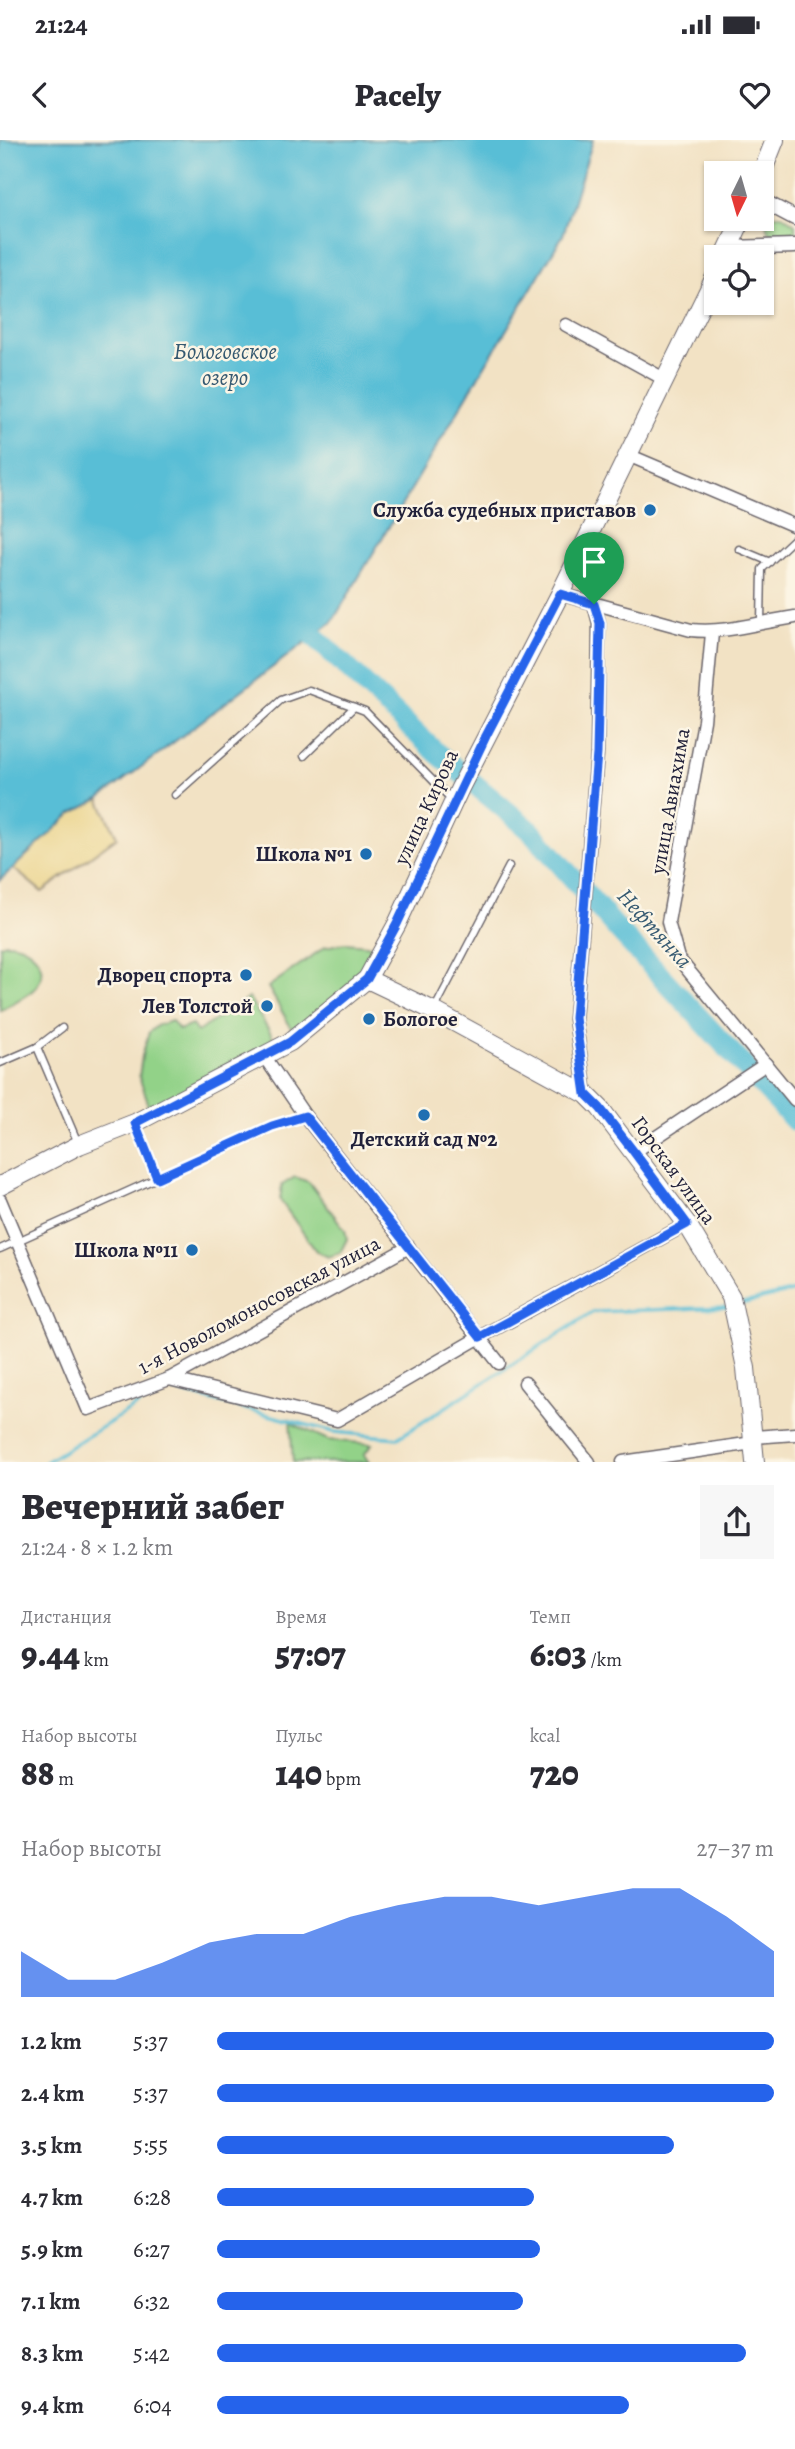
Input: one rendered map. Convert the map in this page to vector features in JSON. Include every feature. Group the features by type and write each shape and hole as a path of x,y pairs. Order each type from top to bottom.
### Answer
{"main road":[{"path":"767,161 775,140"},
{"name":"улица Кирова","path":"0,1186 79,1145 135,1123 290,1042 367,979 397,924 456,795 560,594 704,299"},
{"name":"Горская улица","path":"367,979 433,1011 586,1094 600,1108 687,1224 731,1297 746,1368 755,1462"}],"street":[{"path":"774,207 795,218"},
{"path":"774,248 795,246"},
{"path":"566,325 664,379"},
{"path":"628,455 795,527"},
{"path":"560,594 691,630 712,633 795,617"},
{"path":"586,1094 575,1018 597,741 600,623 594,604"},
{"name":"улица Авиахима","path":"712,633 704,721 668,922 678,958 795,1100"},
{"path":"264,1056 305,1116 499,1363"},
{"path":"634,1152 766,1064"},
{"path":"0,1200 17,1241"},
{"path":"169,1379 337,1420 480,1337 687,1224"},
{"name":"1-я Новоломоносовская улица","path":"17,1241 88,1409 169,1379 409,1247"},
{"path":"525,1383 589,1462"},
{"path":"623,1462 795,1434"}],"lane":[{"path":"761,622 762,569 795,538"},
{"path":"739,550 770,562"},
{"path":"175,795 281,700 309,690 365,711 456,795"},
{"path":"304,757 354,707"},
{"path":"433,1011 509,866"},
{"path":"0,1063 37,1047 62,1028"},
{"path":"37,1047 79,1145"},
{"path":"0,1249 272,1126 305,1116"},
{"path":"135,1123 157,1178"}],"green space":[{"path":"774,215 782,215 795,224 795,240 768,231 774,231"},
{"path":"346,943 377,949 365,969 297,1038 268,987 325,947"},
{"path":"16,944 32,953 41,966 41,974 33,990 0,1011 0,945"},
{"path":"249,998 280,1049 148,1113 147,1099 139,1077 149,1032 158,1025 172,1021 179,1030 192,1025 197,1032"},
{"path":"295,1177 309,1182 345,1230 347,1239 340,1253 328,1257 316,1251 280,1200 282,1185"},
{"path":"290,1420 293,1424 328,1440 372,1444 364,1455 369,1462 293,1462"}],"sand":[{"path":"99,799 117,837 42,892 13,868 71,814"}],"water":[{"name":"Бологовское озеро","path":"0,140 593,140 563,235 332,622 99,799 71,814 0,880"}],"waterway":[{"name":"Нефтянка","path":"314,636 437,753 531,831 619,931 795,1121"},
{"path":"740,1304 795,1291"},
{"path":"46,1462 165,1388 334,1432 398,1438 593,1312 729,1307"}],"place":[{"name":"Служба судебных приставов","path":"650,510"},
{"name":"Школа №1","path":"366,854"},
{"name":"Дворец спорта","path":"246,975"},
{"name":"Лев Толстой","path":"267,1006"},
{"name":"Бологое","path":"369,1019"},
{"name":"Детский сад №2","path":"424,1115"},
{"name":"Школа №11","path":"192,1250"}],"route":[{"path":"560,594 594,604 600,623 597,754 575,1018 586,1094 600,1108 687,1224 480,1337 305,1116 272,1126 157,1178 135,1123 290,1042 367,979 397,924 486,736 560,594"}]}
